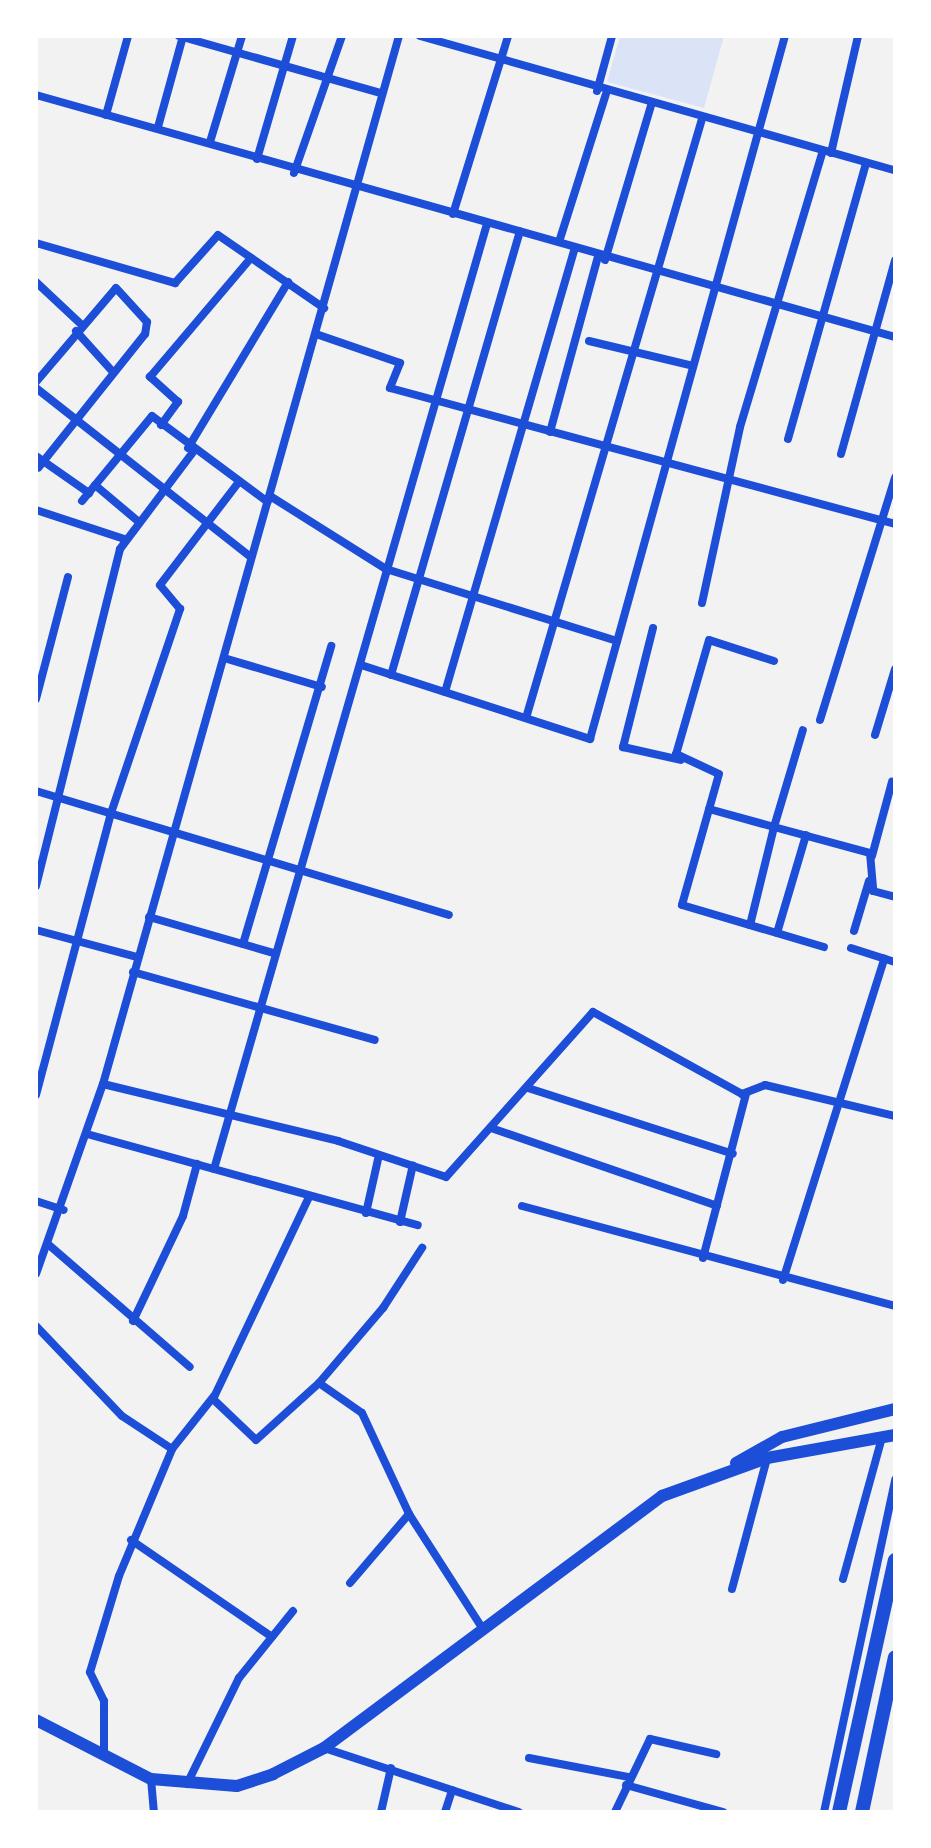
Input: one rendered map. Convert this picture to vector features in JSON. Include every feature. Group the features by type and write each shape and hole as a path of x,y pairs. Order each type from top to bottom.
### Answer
{"main road":[{"path":"839,1812 895,1560"},
{"path":"862,1812 895,1657"}],"street":[{"path":"106,115 128,36"},
{"path":"158,127 182,36 381,93"},
{"path":"210,142 242,36"},
{"path":"257,159 293,36"},
{"path":"294,173 330,78 342,36"},
{"path":"36,1274 39,1260 64,1210 103,1084 399,36"},
{"path":"420,36 601,92 895,170"},
{"path":"453,214 508,36"},
{"path":"559,242 601,92 612,36"},
{"path":"361,665 590,739 785,36"},
{"path":"702,603 775,304 827,152 858,36"},
{"path":"36,95 210,142 294,173 357,191 520,231 602,259 822,314 895,337"},
{"path":"550,432 651,106"},
{"path":"526,718 702,119"},
{"path":"788,439 866,163"},
{"path":"214,1169 226,1113 361,665 487,224"},
{"path":"391,675 471,410 520,231"},
{"path":"36,243 171,283 183,279 214,235 324,308"},
{"path":"445,692 575,248"},
{"path":"161,425 178,402 150,377 251,258"},
{"path":"841,454 895,260"},
{"path":"36,282 79,328 113,372"},
{"path":"36,886 124,539 164,490 191,450 288,282"},
{"path":"38,468 40,457 75,420 147,322 116,288 79,328 36,385 75,420 164,490 210,521 251,557"},
{"path":"316,334 400,363 390,388 606,447 668,458 731,479 895,524"},
{"path":"589,341 693,366"},
{"path":"82,501 152,416 191,450 238,483 386,569 617,641"},
{"path":"40,457 89,493"},
{"path":"820,720 895,477"},
{"path":"36,1095 80,942 110,816 180,609 160,585 238,483"},
{"path":"95,485 139,522"},
{"path":"36,510 124,539"},
{"path":"36,699 68,577"},
{"path":"653,628 623,747 718,771 682,905 824,947"},
{"path":"681,760 677,750 709,640 774,661"},
{"path":"243,944 322,687 331,646"},
{"path":"224,658 322,687"},
{"path":"875,735 895,669"},
{"path":"750,925 774,827 803,730"},
{"path":"854,931 892,782"},
{"path":"36,791 172,837 449,915"},
{"path":"709,809 872,856"},
{"path":"777,933 806,835"},
{"path":"869,880 873,891 895,897"},
{"path":"149,917 274,953"},
{"path":"36,930 137,957"},
{"path":"851,948 895,962"},
{"path":"783,1280 837,1098 884,959"},
{"path":"133,972 259,1003 375,1040"},
{"path":"103,1084 226,1113 451,1175 593,1012 746,1094"},
{"path":"746,1094 765,1085 837,1098 894,1115 895,1105"},
{"path":"528,1088 733,1154"},
{"path":"703,1258 733,1154 746,1094"},
{"path":"491,1128 717,1206"},
{"path":"87,1134 418,1225"},
{"path":"366,1213 379,1155"},
{"path":"133,1321 183,1216 197,1164"},
{"path":"400,1222 413,1165"},
{"path":"104,1755 104,1701 90,1672 131,1540 172,1449 214,1395 309,1197"},
{"path":"36,1201 64,1210"},
{"path":"522,1206 783,1280 895,1306"},
{"path":"49,1245 133,1321 190,1367"},
{"path":"214,1395 214,1405 259,1441 319,1383 383,1308 422,1248"},
{"path":"36,1326 122,1416 172,1449"},
{"path":"319,1383 362,1413 409,1514 481,1626"},
{"path":"723,1471 782,1437 895,1409"},
{"path":"36,1720 151,1779 186,1787 237,1786 324,1748 481,1626 662,1496 723,1471 767,1458 889,1436 843,1579"},
{"path":"732,1589 767,1458"},
{"path":"824,1812 895,1480"},
{"path":"350,1583 409,1514"},
{"path":"131,1540 272,1637"},
{"path":"186,1787 239,1678 293,1611"},
{"path":"615,1812 650,1739 716,1754"},
{"path":"324,1748 452,1790 486,1808 519,1812"},
{"path":"529,1758 628,1781 723,1812"},
{"path":"381,1812 391,1768"},
{"path":"151,1779 154,1812"},
{"path":"445,1812 452,1790"}],"shaded area":[{"path":"620,36 724,36 704,108 607,82"}]}
